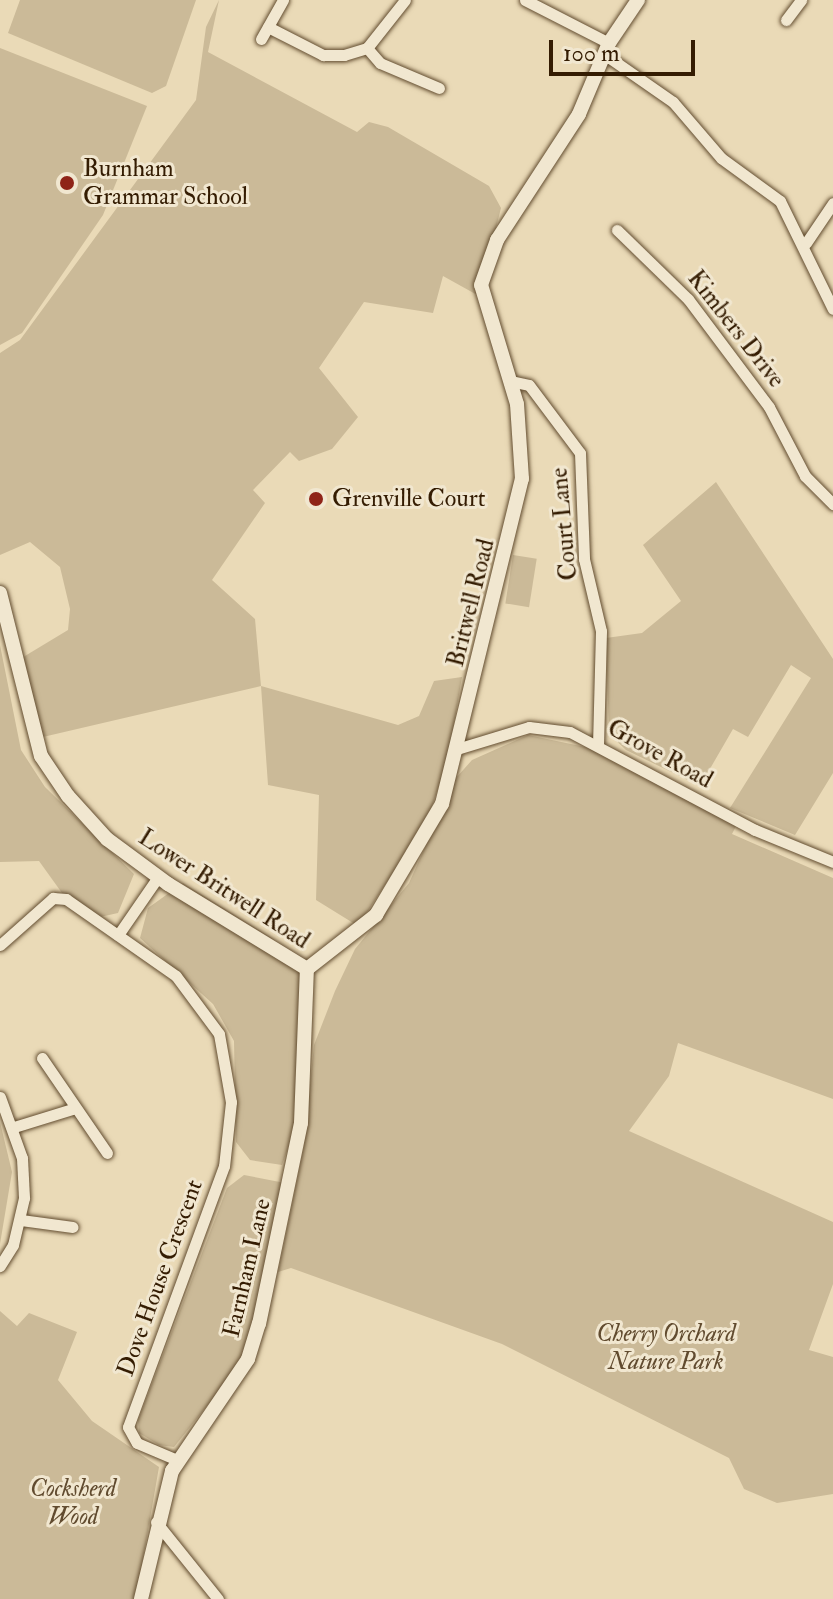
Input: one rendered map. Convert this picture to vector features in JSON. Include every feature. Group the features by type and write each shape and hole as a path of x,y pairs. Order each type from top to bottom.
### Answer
{"street":[{"path":"261,39 283,0"},
{"path":"268,27 323,55 367,48 405,0"},
{"path":"525,0 606,48 673,102 721,158 780,201 806,243 833,309"},
{"name":"Britwell Road","path":"307,969 346,945 393,894 429,835 460,748 522,479 510,381 483,306 487,262 579,114 606,48 638,0"},
{"path":"786,20 801,0"},
{"path":"367,48 380,63 439,88"},
{"path":"806,243 833,203"},
{"name":"Kimbers Drive","path":"617,230 688,299 769,407 805,476 833,504"},
{"name":"Court Lane","path":"510,381 529,385 580,453 584,559 601,631 598,744"},
{"name":"Lower Britwell Road","path":"0,593 41,756 107,839 158,877 307,969"},
{"name":"Grove Road","path":"460,748 529,727 598,744 755,830 833,862"},
{"path":"118,935 158,877"},
{"name":"Dove House Crescent","path":"0,945 53,898 66,899 118,935 203,1004 228,1061 224,1166 128,1427 137,1443 177,1460"},
{"name":"Farnham Lane","path":"141,1599 155,1521 177,1460 248,1359 259,1324 301,1123 307,969"},
{"path":"42,1058 73,1096 72,1109 107,1153"},
{"path":"0,1097 14,1127 22,1158 21,1220 0,1266"},
{"path":"14,1127 72,1109"},
{"path":"21,1220 73,1227"},
{"path":"155,1521 218,1599"}],"green space":[{"path":"20,0 196,0 166,86 152,93 8,33"},
{"path":"219,0 208,52 357,132 369,122 388,127 489,186 501,208 479,296 443,276 433,313 364,302 319,368 358,417 332,449 299,461 290,452 253,490 265,503 212,580 255,619 261,686 30,740 15,662 68,630 70,609 60,567 30,542 0,555 0,353 20,340 196,100 206,27"},
{"path":"0,48 147,106 103,215 22,333 0,345"},
{"path":"716,482 833,659 833,773 795,835 730,808 811,678 791,665 748,737 733,729 700,786 626,750 609,734 606,638 642,633 681,601 643,545"},
{"path":"513,555 537,559 529,607 505,603"},
{"path":"0,645 21,750 45,787 134,874 118,913 100,917 62,893 39,861 0,862"},
{"path":"462,677 448,759 427,821 358,926 316,900 319,795 268,785 261,686 398,725 419,716 434,681"},
{"name":"Cherry Orchard Nature Park","path":"528,735 590,748 737,824 732,834 833,878 833,1099 678,1043 669,1076 629,1131 833,1222 833,1284 809,1350 833,1357 833,1494 777,1503 744,1489 729,1458 502,1344 291,1268 278,1272 304,1146 314,1045 335,991 355,949 409,883 456,778 472,760"},
{"path":"183,883 272,938 302,969 297,1123 282,1165 250,1160 236,1142 234,1041 213,1004 140,938 148,908"},
{"path":"0,1122 12,1172 0,1244"},
{"path":"244,1175 285,1183 243,1361 174,1447 159,1445 139,1433 138,1420 227,1188"},
{"name":"Cocksherd Wood","path":"0,1311 17,1326 29,1313 77,1332 58,1380 92,1421 159,1467 136,1599 0,1599"}],"place":[{"name":"Burnham Grammar School","path":"67,183"},
{"name":"Grenville Court","path":"316,499"}]}
